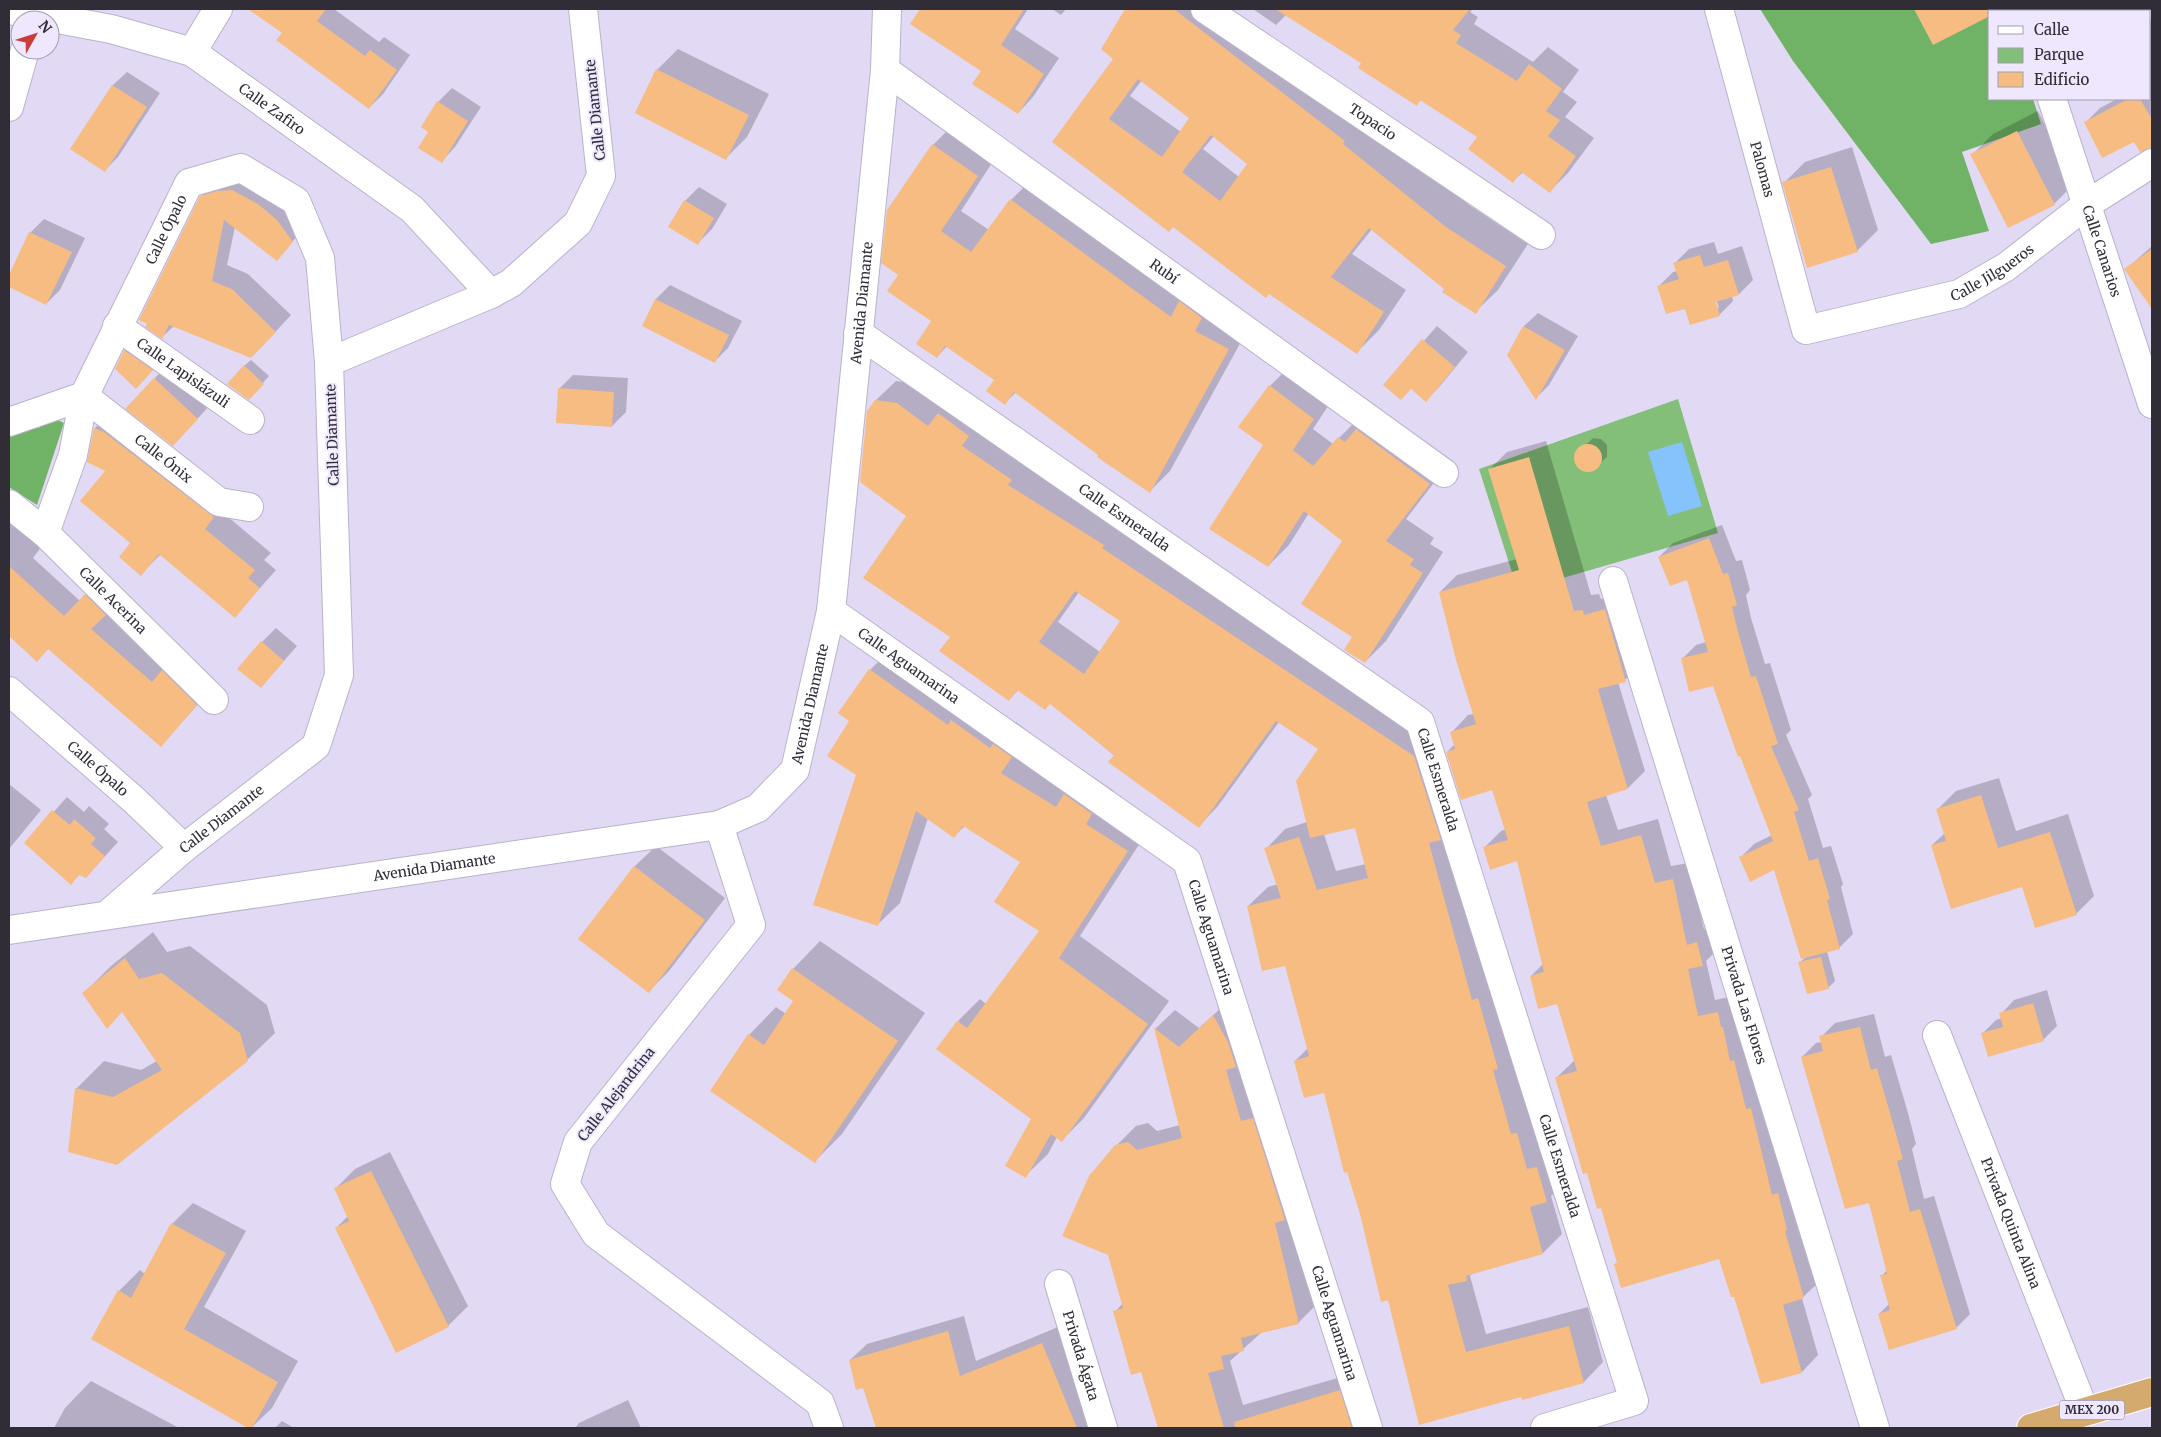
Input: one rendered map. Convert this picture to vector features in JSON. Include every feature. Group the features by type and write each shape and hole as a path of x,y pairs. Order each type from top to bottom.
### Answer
{"highway":[{"name":"MEX 200","path":"2031,1428 2152,1392"}],"street":[{"path":"192,52 218,9"},
{"name":"Avenida Diamante","path":"9,930 719,825 758,808 794,770 831,611 885,70 887,9"},
{"name":"Topacio","path":"1205,9 1541,236"},
{"name":"Palomas","path":"1719,9 1806,330"},
{"name":"Calle Diamante","path":"108,914 184,848 316,746 338,674 330,362 491,294 512,283 578,223 601,176 591,13"},
{"name":"Calle Zafiro","path":"60,18 114,19 192,52 412,210 491,294"},
{"path":"9,107 22,60"},
{"name":"Rubí","path":"885,70 1444,473"},
{"name":"Calle Canarios","path":"2052,100 2152,404"},
{"name":"Calle Jilgueros","path":"1806,330 1959,294 2006,267 2086,206 2152,163"},
{"name":"Calle Ópalo","path":"45,533 74,455 84,396 189,183 241,168 296,200 320,258 330,362"},
{"name":"Calle Lapislázuli","path":"117,326 250,420"},
{"name":"Calle Esmeralda","path":"858,333 1420,722 1634,1401 1545,1428"},
{"path":"9,422 84,396"},
{"name":"Calle Ónix","path":"84,396 219,502 249,508"},
{"name":"Calle Acerina","path":"9,504 45,533 214,700"},
{"name":"Privada Las Flores","path":"1613,581 1875,1428"},
{"name":"Calle Aguamarina","path":"831,611 1187,861 1368,1428"},
{"name":"Calle Ópalo","path":"9,691 134,800 184,848"},
{"name":"Calle Alejandrina","path":"719,825 751,925 578,1142 565,1184 596,1234 820,1403 829,1428"},
{"name":"Privada Quinta Alina","path":"1938,1035 2085,1412"},
{"name":"Privada Ágata","path":"1059,1284 1103,1428"}],"green space":[{"path":"1760,9 2005,9 1988,10 1988,100 2033,100 2041,124 1962,152 1989,231 1931,244 1793,61"},
{"path":"2036,9 2109,9 2106,10"},
{"path":"1678,399 1718,533 1518,591 1479,469"},
{"path":"52,417 64,423 37,505 9,487 9,429 39,428"}],"water":[{"path":"1682,442 1702,506 1668,516 1648,452"}],"building":[{"path":"248,9 326,9 317,21 365,56 370,50 397,70 369,109 276,40 282,33"},
{"path":"920,9 1024,9 1001,45 1044,74 1018,114 972,84 981,71 910,24"},
{"path":"1125,9 1174,9 1345,141 1343,144 1446,227 1506,266 1476,314 1442,292 1444,289 1369,228 1331,277 1384,312 1357,354 1269,294 1266,298 1173,227 1169,232 1052,142 1113,59 1101,49","holes":["1138,79 1189,118 1162,157 1109,119","1211,135 1247,164 1220,201 1182,172"]},
{"path":"1275,9 1470,9 1453,30 1461,35 1456,43 1517,81 1529,64 1562,89 1546,111 1560,120 1548,136 1576,156 1550,193 1521,172 1513,183 1468,149 1477,137 1420,100 1417,106 1358,68 1361,63"},
{"path":"1914,9 2005,9 1988,10 1988,17 1933,45"},
{"path":"656,69 749,115 726,160 635,113"},
{"path":"112,85 147,107 105,172 70,149"},
{"path":"2126,100 2141,100 2152,119 2152,148 2140,152 2134,142 2102,158 2084,122"},
{"path":"437,101 468,121 442,163 418,148 428,132 421,127"},
{"path":"2017,131 2055,205 2008,228 1970,154"},
{"path":"932,144 978,176 941,231 971,252 1010,199 1171,317 1179,301 1202,318 1195,331 1229,349 1150,493 1097,457 1098,455 1014,392 1005,405 986,391 994,380 945,346 937,358 916,344 931,321 887,291 898,275 881,263 887,210"},
{"path":"1831,167 1858,252 1807,268 1782,182"},
{"path":"232,190 258,204 277,220 293,242 277,261 224,220 212,281 232,289 276,332 251,358 169,325 162,339 145,327 147,324 139,320 200,196 217,191"},
{"path":"684,200 714,218 698,245 668,227"},
{"path":"29,232 72,252 46,305 9,287 9,275"},
{"path":"2152,249 2152,309 2124,269"},
{"path":"1700,255 1704,267 1728,260 1739,295 1716,302 1720,316 1690,325 1685,309 1666,314 1657,286 1679,279 1673,263"},
{"path":"655,299 729,335 715,363 642,326"},
{"path":"1523,326 1565,350 1536,400 1507,355"},
{"path":"1422,339 1455,367 1426,402 1411,389 1401,400 1383,385"},
{"path":"124,350 153,370 136,389 115,369"},
{"path":"244,365 264,384 249,400 227,384"},
{"path":"154,378 198,419 173,446 125,409"},
{"path":"1269,385 1314,419 1293,450 1313,466 1338,437 1345,442 1356,429 1430,484 1386,541 1414,559 1410,565 1423,573 1365,663 1344,650 1352,637 1301,604 1342,541 1304,511 1268,567 1209,529 1263,445 1238,427"},
{"path":"558,388 614,392 612,427 556,423"},
{"path":"875,400 897,403 928,426 938,413 969,436 962,446 1012,480 1008,485 1104,545 1102,548 1414,756 1441,840 1429,843 1472,1000 1478,998 1498,1069 1493,1070 1511,1134 1517,1133 1527,1169 1537,1167 1547,1202 1530,1207 1543,1254 1466,1276 1467,1281 1448,1285 1466,1352 1569,1326 1584,1383 1522,1400 1521,1397 1419,1425 1388,1300 1381,1302 1360,1214 1347,1172 1344,1173 1324,1093 1304,1098 1294,1061 1309,1056 1285,966 1262,971 1247,906 1281,898 1264,848 1299,837 1317,890 1368,878 1355,828 1310,838 1296,781 1318,749 1276,721 1199,828 1108,762 1114,755 1050,704 1045,710 1017,690 1009,701 939,651 950,637 863,578 906,516 860,482 867,411","holes":["1075,591 1120,621 1084,674 1039,642"]},
{"path":"94,428 104,432 214,517 205,529 255,570 248,578 260,588 235,618 159,554 141,576 119,557 130,543 80,501 105,471 87,462"},
{"path":"1588,444 1598,448 1602,458 1598,468 1588,472 1578,468 1574,458 1578,448"},
{"path":"1529,457 1574,611 1583,610 1584,615 1605,609 1626,682 1598,689 1628,789 1587,802 1601,846 1641,835 1655,883 1673,879 1687,945 1697,942 1703,966 1688,969 1698,1016 1718,1012 1730,1061 1734,1060 1746,1109 1751,1108 1772,1195 1778,1193 1787,1230 1785,1231 1804,1298 1783,1305 1802,1373 1761,1384 1734,1297 1731,1297 1719,1259 1621,1288 1614,1264 1617,1263 1601,1208 1597,1209 1587,1173 1583,1174 1555,1077 1577,1071 1557,1004 1538,1009 1530,976 1544,972 1517,861 1490,870 1483,847 1508,840 1492,790 1461,800 1446,752 1455,749 1450,732 1476,724 1456,660 1439,592 1519,570 1488,469"},
{"path":"1709,538 1723,574 1728,573 1737,605 1732,607 1751,677 1756,676 1778,744 1771,746 1799,810 1794,812 1809,861 1818,858 1830,899 1827,900 1840,949 1801,959 1774,870 1750,882 1739,857 1773,841 1740,756 1738,757 1713,686 1689,692 1681,658 1708,652 1687,580 1670,586 1658,557"},
{"path":"9,566 64,616 85,594 106,615 91,629 152,682 162,670 197,705 161,747 48,649 37,662 9,636"},
{"path":"261,641 284,661 261,688 237,669"},
{"path":"869,669 948,725 951,720 990,748 993,744 1012,757 1001,773 1056,807 1064,794 1092,814 1086,824 1128,851 1059,958 1148,1024 1062,1142 1051,1134 1026,1178 1005,1166 1031,1119 936,1049 957,1021 967,1028 1039,931 994,902 1020,862 963,826 954,838 916,811 878,926 813,905 856,775 827,756 849,721 838,713"},
{"path":"1981,795 1998,848 2050,832 2077,915 2035,928 2022,887 1951,909 1931,845 1946,841 1936,809"},
{"path":"52,810 70,825 74,819 96,838 91,844 105,856 86,878 79,875 71,885 24,843"},
{"path":"634,866 705,920 649,993 578,939"},
{"path":"1821,957 1829,989 1807,994 1798,962"},
{"path":"125,958 139,979 162,973 240,1033 248,1061 117,1165 68,1152 75,1088 113,1097 162,1070 122,1012 107,1029 82,993"},
{"path":"792,968 898,1041 815,1163 710,1091 748,1034 764,1045 793,1001 777,990"},
{"path":"2033,1003 2044,1041 1988,1057 1981,1033 2003,1027 1999,1013"},
{"path":"1213,1015 1228,1042 1236,1067 1226,1070 1241,1121 1253,1118 1285,1220 1275,1223 1299,1324 1241,1338 1244,1351 1221,1356 1224,1369 1208,1373 1224,1428 1158,1428 1141,1372 1131,1375 1113,1311 1123,1308 1108,1255 1062,1236 1089,1176 1115,1145 1128,1142 1137,1150 1182,1138 1154,1028 1179,1047"},
{"path":"1860,1027 1871,1070 1877,1068 1903,1159 1897,1161 1910,1212 1920,1209 1957,1329 1889,1350 1878,1314 1890,1310 1880,1275 1887,1274 1869,1203 1845,1209 1801,1057 1823,1051 1819,1036"},
{"path":"371,1171 449,1327 396,1353 335,1228 349,1221 334,1188"},
{"path":"171,1223 226,1253 184,1329 278,1382 252,1428 248,1428 91,1339 118,1290 131,1298"},
{"path":"948,1331 960,1376 1042,1343 1077,1428 876,1428 863,1388 856,1390 849,1360"},
{"path":"1340,1390 1352,1428 1235,1428 1234,1422"}]}
